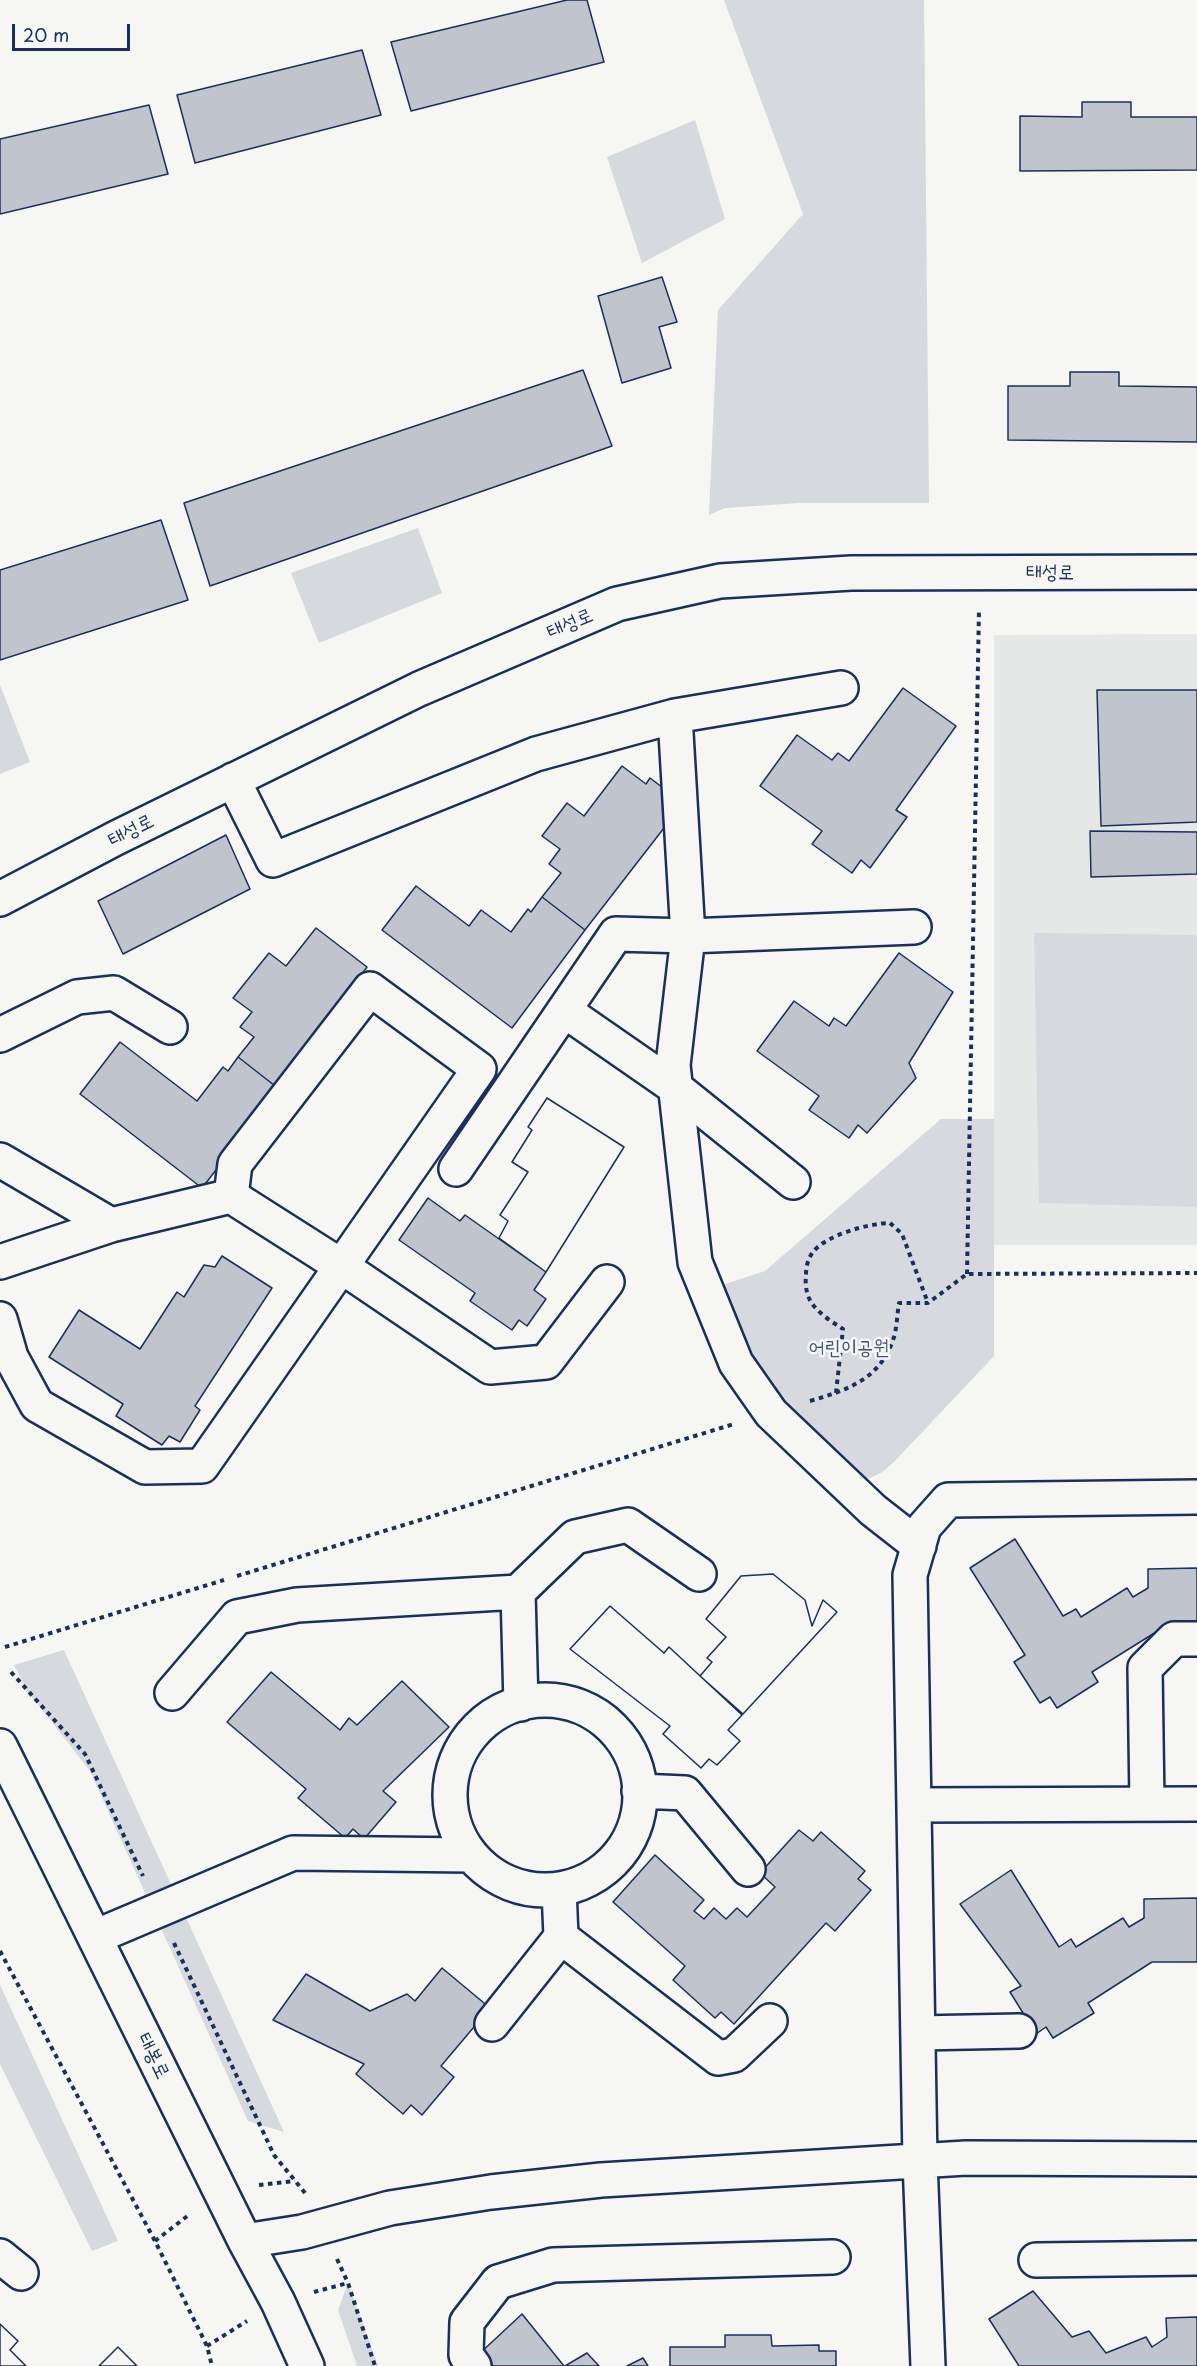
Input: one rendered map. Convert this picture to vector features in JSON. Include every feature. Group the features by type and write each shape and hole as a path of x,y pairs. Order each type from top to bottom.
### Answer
{"street":[{"name":"태성로","path":"0,899 232,780 419,689 617,604 720,581 851,573 1197,572"},
{"path":"232,780 273,860 536,754 675,716 841,688"},
{"path":"675,716 688,936 673,1065 695,1262 736,1364 771,1413 873,1510 919,1546"},
{"path":"441,1124 464,1157 616,934 688,936 914,927"},
{"path":"0,1319 11,1357 37,1405 145,1467 202,1466 479,1069 370,989 235,1164 231,1196"},
{"path":"0,1035 77,997 114,993 170,1027"},
{"path":"565,1011 676,1088 793,1182"},
{"path":"0,1160 111,1225"},
{"path":"0,1262 111,1225 231,1196 341,1266 490,1367 546,1362 607,1282"},
{"path":"928,2366 920,2162 910,1575 924,1527 948,1500 1197,1497"},
{"path":"172,1693 237,1617 297,1605 518,1592 575,1537 628,1526 699,1574"},
{"path":"518,1592 520,1704"},
{"path":"1147,1804 1145,1668 1174,1639 1197,1639"},
{"path":"527,1701 558,1701 586,1709 611,1726 629,1750 639,1778 639,1791 639,1808 631,1837 613,1861 590,1879 559,1889 526,1888 495,1876 470,1855 454,1826 449,1794 455,1761 471,1734 497,1713 527,1701"},
{"name":"태봉로","path":"0,1746 245,2241 278,2302 307,2366"},
{"path":"639,1791 685,1792 748,1869"},
{"path":"914,1805 1197,1804"},
{"path":"95,1937 293,1853 470,1855"},
{"path":"492,2024 561,1937 559,1889"},
{"path":"561,1937 718,2058 734,2055 770,2021"},
{"path":"918,2032 1019,2031"},
{"path":"245,2241 302,2232 390,2208 491,2192 601,2180 966,2158 1197,2159"},
{"path":"474,2366 466,2355 467,2322 498,2282 553,2265 833,2257"},
{"path":"1036,2260 1197,2258"}],"path":[{"path":"967,1274 980,573"},
{"path":"836,1393 843,1329 825,1317 811,1301 805,1283 812,1252 826,1241 860,1228 874,1223 890,1223 902,1234 928,1303"},
{"path":"5,1647 836,1393 861,1383 882,1363 894,1340 899,1303 928,1303 967,1274 1197,1273"},
{"path":"0,1951 156,2241 207,2346 212,2366"},
{"path":"348,2283 375,2366"}],"shaded area":[{"path":"1197,634 1197,1245 994,1245 994,635"}],"green space":[{"path":"724,0 924,0 929,503 799,503 725,508 709,515 718,310 803,214"},
{"path":"695,120 725,219 642,263 607,157"},
{"path":"418,528 442,593 319,643 291,573"},
{"path":"0,685 30,762 0,774"},
{"path":"1034,933 1197,935 1197,1207 1039,1203"},
{"name":"어린이공원","path":"941,1119 994,1119 994,1356 893,1463 881,1473 860,1482 816,1467 707,1290 765,1271"},
{"path":"64,1650 284,2132 248,2121 90,1771 26,1689 14,1665"},
{"path":"0,1985 118,2241 92,2251 0,2064"},
{"path":"348,2283 378,2366 357,2366 338,2310"}],"building":[{"path":"567,0 587,0 604,62 411,111 391,42"},
{"path":"362,50 381,115 195,163 177,95"},
{"path":"1082,102 1131,102 1131,117 1197,117 1197,170 1020,171 1020,116 1082,117"},
{"path":"149,105 168,174 0,214 0,139"},
{"path":"662,277 677,322 659,327 671,368 622,383 598,296"},
{"path":"583,370 612,446 210,586 184,503"},
{"path":"1070,372 1119,372 1119,386 1197,387 1197,442 1008,440 1008,386 1070,386"},
{"path":"161,520 188,600 0,660 0,570"},
{"path":"903,688 956,726 896,810 907,817 870,868 861,860 852,873 812,844 822,831 760,786 797,735 832,760 838,753 849,761"},
{"path":"1097,690 1197,690 1197,822 1101,826"},
{"path":"622,766 646,784 650,778 679,800 674,815 585,930 542,897 561,873 549,864 560,849 542,836 567,803 584,816"},
{"path":"1090,831 1197,832 1197,874 1091,877"},
{"path":"226,835 250,889 123,954 98,901"},
{"path":"416,886 469,926 481,910 511,932 528,909 531,912 542,897 585,930 512,1028 382,930"},
{"path":"316,928 367,967 361,975 365,979 279,1089 238,1057 254,1037 240,1027 252,1012 233,998 269,953 286,966"},
{"path":"899,953 953,992 909,1063 916,1078 867,1133 858,1125 849,1138 809,1110 819,1096 757,1051 794,1001 829,1026 834,1018 846,1026"},
{"path":"120,1042 197,1101 223,1067 228,1071 238,1057 279,1089 202,1188 80,1094"},
{"path":"547,1098 624,1147 546,1272 499,1238 508,1221 500,1215 528,1172 512,1162 532,1130 528,1127"},
{"path":"547,1098 624,1147 546,1272 499,1238 508,1221 500,1215 528,1172 512,1162 532,1130 528,1127"},
{"path":"428,1198 460,1221 465,1215 546,1272 534,1290 546,1299 527,1326 519,1320 512,1330 470,1301 475,1293 399,1240"},
{"path":"222,1256 272,1288 195,1406 200,1410 180,1442 169,1436 162,1445 116,1416 123,1404 49,1357 79,1310 140,1349 177,1292 184,1297 204,1265 215,1267"},
{"path":"1015,1539 1063,1616 1076,1609 1081,1617 1127,1588 1133,1597 1148,1588 1148,1569 1197,1568 1197,1630 1156,1632 1092,1672 1098,1682 1057,1708 1050,1697 1040,1703 1014,1662 1025,1655 970,1568"},
{"path":"773,1574 805,1600 812,1626 823,1600 837,1612 743,1714 700,1676 712,1662 707,1658 726,1637 706,1619 741,1576"},
{"path":"773,1574 805,1600 812,1626 823,1600 837,1612 743,1714 700,1676 712,1662 707,1658 726,1637 706,1619 741,1576"},
{"path":"610,1606 664,1653 669,1647 742,1715 728,1730 740,1741 717,1765 709,1759 701,1768 663,1734 670,1726 570,1649"},
{"path":"610,1606 664,1653 669,1647 742,1715 728,1730 740,1741 717,1765 709,1759 701,1768 663,1734 670,1726 570,1649"},
{"path":"271,1672 340,1730 349,1718 357,1725 402,1681 449,1727 383,1791 396,1802 364,1839 353,1829 345,1838 298,1798 306,1789 227,1722"},
{"path":"799,1830 813,1841 821,1832 865,1871 858,1879 871,1890 835,1931 826,1923 734,2024 721,2012 715,2018 673,1980 685,1966 613,1902 655,1855 704,1900 694,1911 704,1919 714,1908 726,1919 737,1908 747,1917 775,1887 760,1873"},
{"path":"1011,1870 1059,1947 1071,1939 1076,1947 1123,1918 1129,1927 1144,1918 1144,1899 1197,1898 1197,1962 1152,1962 1088,2003 1094,2013 1053,2038 1046,2027 1036,2034 1010,1992 1021,1986 960,1904"},
{"path":"442,1968 490,2008 441,2066 454,2077 422,2115 411,2105 403,2114 356,2074 364,2064 273,2020 306,1974 370,2011 407,1994 415,2001"},
{"path":"1033,2291 1072,2337 1089,2331 1106,2353 1146,2337 1152,2347 1167,2337 1166,2318 1197,2317 1197,2366 1019,2366 989,2319"},
{"path":"522,2314 564,2366 488,2366 478,2355"},
{"path":"0,2324 18,2341 10,2350 26,2366 0,2366"},
{"path":"0,2324 18,2341 10,2350 26,2366 0,2366"},
{"path":"725,2335 771,2335 772,2346 819,2345 819,2351 836,2351 836,2366 670,2366 670,2347 725,2347"},
{"path":"118,2347 137,2366 99,2366"},
{"path":"118,2347 137,2366 99,2366"},
{"path":"587,2353 599,2366 565,2366"},
{"path":"643,2358 648,2366 627,2366"}]}
